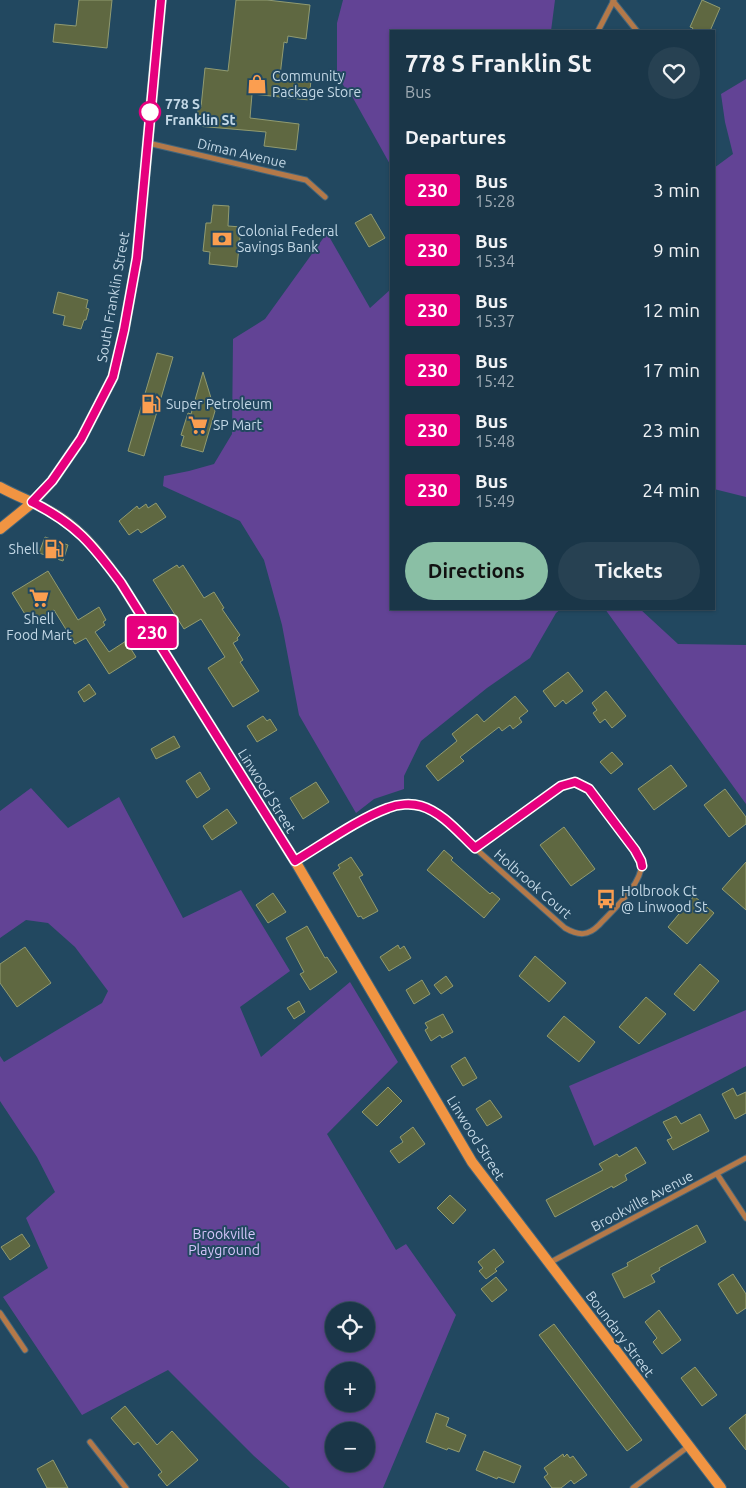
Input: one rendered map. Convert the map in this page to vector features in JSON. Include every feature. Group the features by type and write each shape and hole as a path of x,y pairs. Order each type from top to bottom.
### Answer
{"main road":[{"name":"South Franklin Street","path":"0,529 32,502 52,481 81,439 113,377 137,258 161,0"},
{"name":"Linwood Street","path":"0,487 56,514 88,540 103,558 295,861 472,1162 498,1196"},
{"name":"Boundary Street","path":"498,1196 720,1488"}],"street":[{"path":"599,30 614,0 636,30"},
{"name":"Diman Avenue","path":"147,143 306,180 325,197"},
{"name":"Holbrook Court","path":"295,861 372,815 389,807 409,804 423,807 439,816 475,848 565,928 580,934 593,931 599,925 635,884 642,866 635,850 589,789 575,782 561,786 475,848"},
{"name":"Brookville Avenue","path":"549,1264 746,1158"},
{"path":"717,1174 746,1218"},
{"path":"0,1313 25,1350"},
{"path":"90,1442 126,1488"},
{"path":"633,1488 689,1446"}],"green space":[{"path":"343,0 555,0 551,30 390,30 390,164 353,98 337,77 337,23"},
{"path":"746,79 746,497 715,489 715,167 733,154 725,122 721,94"},
{"path":"327,233 370,308 390,290 390,610 560,610 556,613 530,658 487,688 421,741 404,776 404,789 374,799 356,813 299,715 282,625 264,560 240,521 163,486 164,476 214,464 232,434 233,339 265,319"},
{"path":"606,610 641,610 678,644 746,645 746,804"},
{"name":"Brookville Playground","path":"31,788 68,828 119,797 183,918 241,890 290,971 240,1007 261,1057 350,982 398,1062 327,1134 396,1250 406,1244 456,1315 383,1488 290,1488 254,1456 168,1370 82,1415 3,1297 48,1268 26,1218 55,1192 37,1157 0,1101 0,1056 4,1062 102,1003 108,991 75,947 48,923 26,920 0,938 0,811"},
{"path":"746,1010 746,1066 594,1146 569,1086"}],"building":[{"path":"79,0 112,0 107,48 53,42 55,24 76,26"},
{"path":"236,0 267,0 310,5 306,39 288,36 287,43 284,42 280,76 311,80 309,100 252,94 250,118 299,124 296,150 264,146 266,132 197,126 198,106 201,107 205,68 228,71"},
{"path":"702,0 720,8 710,30 692,30 693,28 690,27"},
{"name":"Colonial Federal Savings Bank","path":"213,205 229,206 228,226 241,227 237,267 209,264 210,252 203,251 206,223 211,223"},
{"path":"371,214 385,238 369,247 355,223"},
{"path":"58,292 88,300 86,308 89,309 81,329 63,325 65,316 53,313"},
{"path":"157,353 173,357 144,456 128,451"},
{"name":"SP Mart","path":"203,372 215,411 203,452 181,446 184,436 181,435 188,413 191,414"},
{"path":"156,503 166,517 141,533 138,529 129,535 119,521 137,506 139,509 146,504 148,508"},
{"path":"45,537 68,545 63,561 39,553"},
{"path":"177,565 179,568 183,565 204,598 214,592 224,608 222,609 240,635 237,638 238,640 233,643 243,660 240,662 259,691 233,707 208,668 225,657 201,619 184,629 153,580"},
{"path":"48,571 78,620 99,607 106,620 103,622 105,625 95,632 109,652 126,641 136,657 109,674 86,638 75,644 54,610 31,624 12,593"},
{"path":"568,672 583,691 566,704 563,700 555,707 543,691"},
{"path":"89,684 96,694 84,702 78,692"},
{"path":"606,691 626,716 612,728 605,719 600,723 593,713 597,710 592,703"},
{"path":"515,696 528,711 519,718 522,722 513,729 510,725 502,731 499,727 460,757 464,761 438,781 426,766 457,741 452,734 477,714 484,722"},
{"path":"263,716 267,721 270,719 277,730 257,742 247,726"},
{"path":"174,736 180,747 156,759 151,749"},
{"path":"612,752 623,764 611,774 600,762"},
{"path":"671,765 687,786 654,810 638,789"},
{"path":"200,772 210,789 197,798 186,781"},
{"path":"316,782 329,802 303,819 290,798"},
{"path":"725,789 746,817 746,824 729,837 704,805"},
{"path":"227,809 237,823 212,840 203,826"},
{"path":"564,827 595,869 571,886 540,845"},
{"path":"444,850 453,858 451,860 490,894 492,892 500,899 484,918 427,870"},
{"path":"351,857 363,875 359,877 378,911 363,919 361,916 358,917 333,873 340,868 338,865"},
{"path":"746,862 746,910 722,889"},
{"path":"273,893 286,912 268,923 256,905"},
{"path":"694,896 714,913 687,944 668,927"},
{"path":"307,926 325,958 327,957 337,972 310,990 300,974 304,972 286,938"},
{"path":"398,945 400,949 404,946 411,958 389,971 380,957"},
{"path":"25,947 51,983 17,1007 0,983 0,964"},
{"path":"535,956 566,983 549,1002 519,976"},
{"path":"700,964 719,981 694,1011 674,994"},
{"path":"446,976 453,986 441,994 434,985"},
{"path":"422,980 430,994 414,1004 406,990"},
{"path":"646,997 666,1014 639,1044 619,1027"},
{"path":"299,1001 305,1012 294,1019 287,1008"},
{"path":"443,1014 453,1032 442,1038 440,1035 431,1041 425,1030 428,1028 425,1023"},
{"path":"564,1016 595,1042 579,1062 547,1036"},
{"path":"465,1057 477,1078 463,1086 451,1066"},
{"path":"388,1087 402,1101 377,1126 362,1112"},
{"path":"733,1088 737,1096 746,1092 746,1113 735,1119 722,1094"},
{"path":"490,1100 502,1117 487,1126 476,1109"},
{"path":"700,1114 709,1131 673,1150 667,1140 672,1138 663,1122 676,1116 681,1124"},
{"path":"413,1127 425,1144 399,1163 390,1151 403,1142 400,1137"},
{"path":"636,1147 646,1163 625,1175 627,1180 613,1188 612,1186 555,1217 546,1200 603,1170 599,1164 617,1154 619,1157"},
{"path":"450,1195 466,1210 453,1224 437,1208"},
{"path":"697,1225 706,1242 659,1268 660,1270 651,1275 655,1282 624,1298 612,1274 628,1266 627,1263"},
{"path":"22,1234 30,1246 10,1260 1,1247"},
{"path":"494,1249 504,1262 495,1269 497,1271 486,1279 479,1271 483,1268 478,1262"},
{"path":"733,1274 746,1294 746,1308 737,1314 718,1284"},
{"path":"496,1277 507,1290 492,1302 481,1289"},
{"path":"659,1310 681,1340 662,1354 653,1342 657,1338 645,1322"},
{"path":"554,1324 642,1440 627,1451 539,1335"},
{"path":"695,1367 717,1395 702,1406 681,1378"},
{"path":"125,1406 157,1445 172,1431 198,1460 167,1486 158,1475 162,1472 138,1442 134,1445 111,1418"},
{"path":"436,1413 449,1418 446,1426 466,1435 459,1452 448,1448 447,1450 426,1442"},
{"path":"746,1414 746,1450 729,1428"},
{"path":"484,1451 521,1466 514,1483 498,1477 497,1479 476,1470"},
{"path":"563,1454 564,1457 567,1454 570,1458 573,1456 587,1475 574,1484 571,1480 561,1488 552,1488 544,1477 548,1474 544,1468"},
{"path":"53,1460 68,1488 47,1488 37,1469"}],"bus line":[{"name":"230","path":"161,0 137,258 113,377 81,439 52,481 32,502 56,514 88,540 103,558 121,583 295,861 372,815 389,807 409,804 423,807 439,816 475,848 561,786 575,782 589,789 635,850 642,866"}],"place":[{"name":"Community Package Store","path":"257,84"},
{"name":"778 S Franklin St","path":"150,112"},
{"name":"Colonial Federal Savings Bank","path":"222,239"},
{"name":"Super Petroleum","path":"151,404"},
{"name":"SP Mart","path":"198,425"},
{"name":"Shell","path":"54,549"},
{"name":"Shell Food Mart","path":"39,598"},
{"name":"Holbrook Ct @ Linwood St","path":"606,899"}]}
